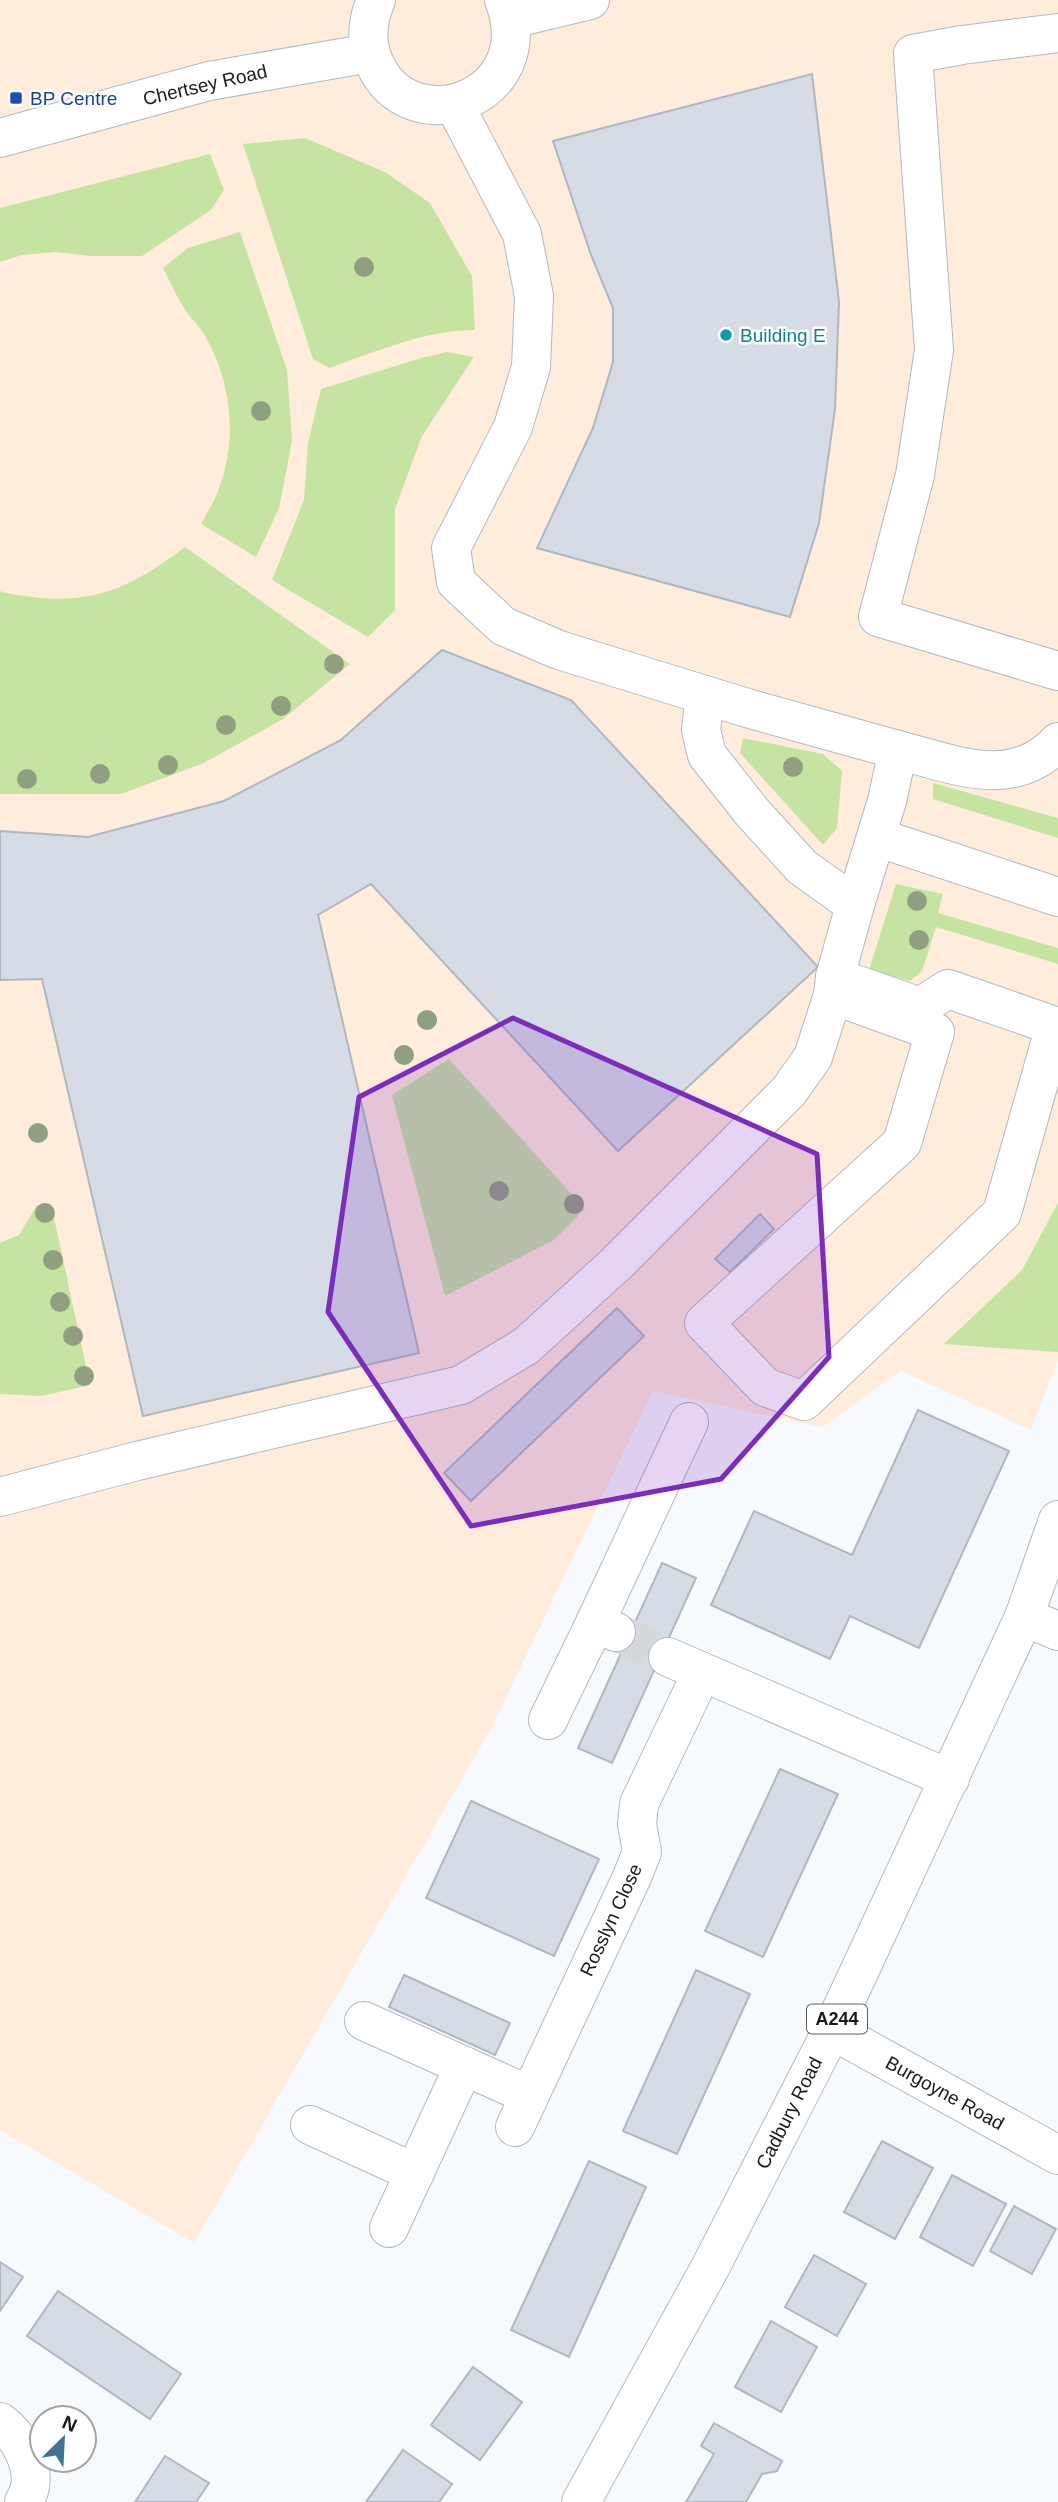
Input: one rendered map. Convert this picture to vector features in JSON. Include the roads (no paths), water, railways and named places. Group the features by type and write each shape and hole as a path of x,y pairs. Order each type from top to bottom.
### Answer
{"street":[{"path":"376,0 370,13 367,33 370,53 379,73 394,88 412,100 433,105 454,104 472,98 488,88 500,74 508,57 512,38 507,9 590,0"},
{"path":"1058,33 913,54 934,351 915,475 878,617 1058,671"},
{"name":"Chertsey Road","path":"0,138 209,81 370,53"},
{"path":"454,104 522,234 534,296 531,367 513,427 451,548 456,582 503,625 559,650 898,750 978,770 1019,768 1045,757 1058,742"},
{"path":"705,695 701,730 707,755 752,812 802,867 855,905"},
{"path":"0,1497 137,1461 461,1385 526,1346 596,1283 789,1091 813,1057 887,802 898,750"},
{"path":"876,837 1058,897"},
{"path":"834,986 920,1007 948,989 1055,1026 1002,1213 804,1401 765,1387 704,1323 902,1143 935,1032 834,986"},
{"path":"548,1720 606,1628 689,1422"},
{"name":"Cadbury Road","path":"581,2502 710,2266 832,2030 950,1779 1041,1624 1058,1520"},
{"name":"Rosslyn Close","path":"464,2066 522,2111 642,1852 638,1824 639,1804 685,1664 950,1779"},
{"path":"364,2021 464,2066 389,2228"},
{"name":"Burgoyne Road","path":"832,2030 1058,2155"},
{"path":"310,2125 415,2173"},
{"path":"0,2422 7,2427 29,2462 30,2487 24,2502"}],"tunnel":[{"path":"616,1632 668,1657"}],"place":[{"name":"BP Centre","path":"16,98"},
{"name":"Building E","path":"726,335"}]}
